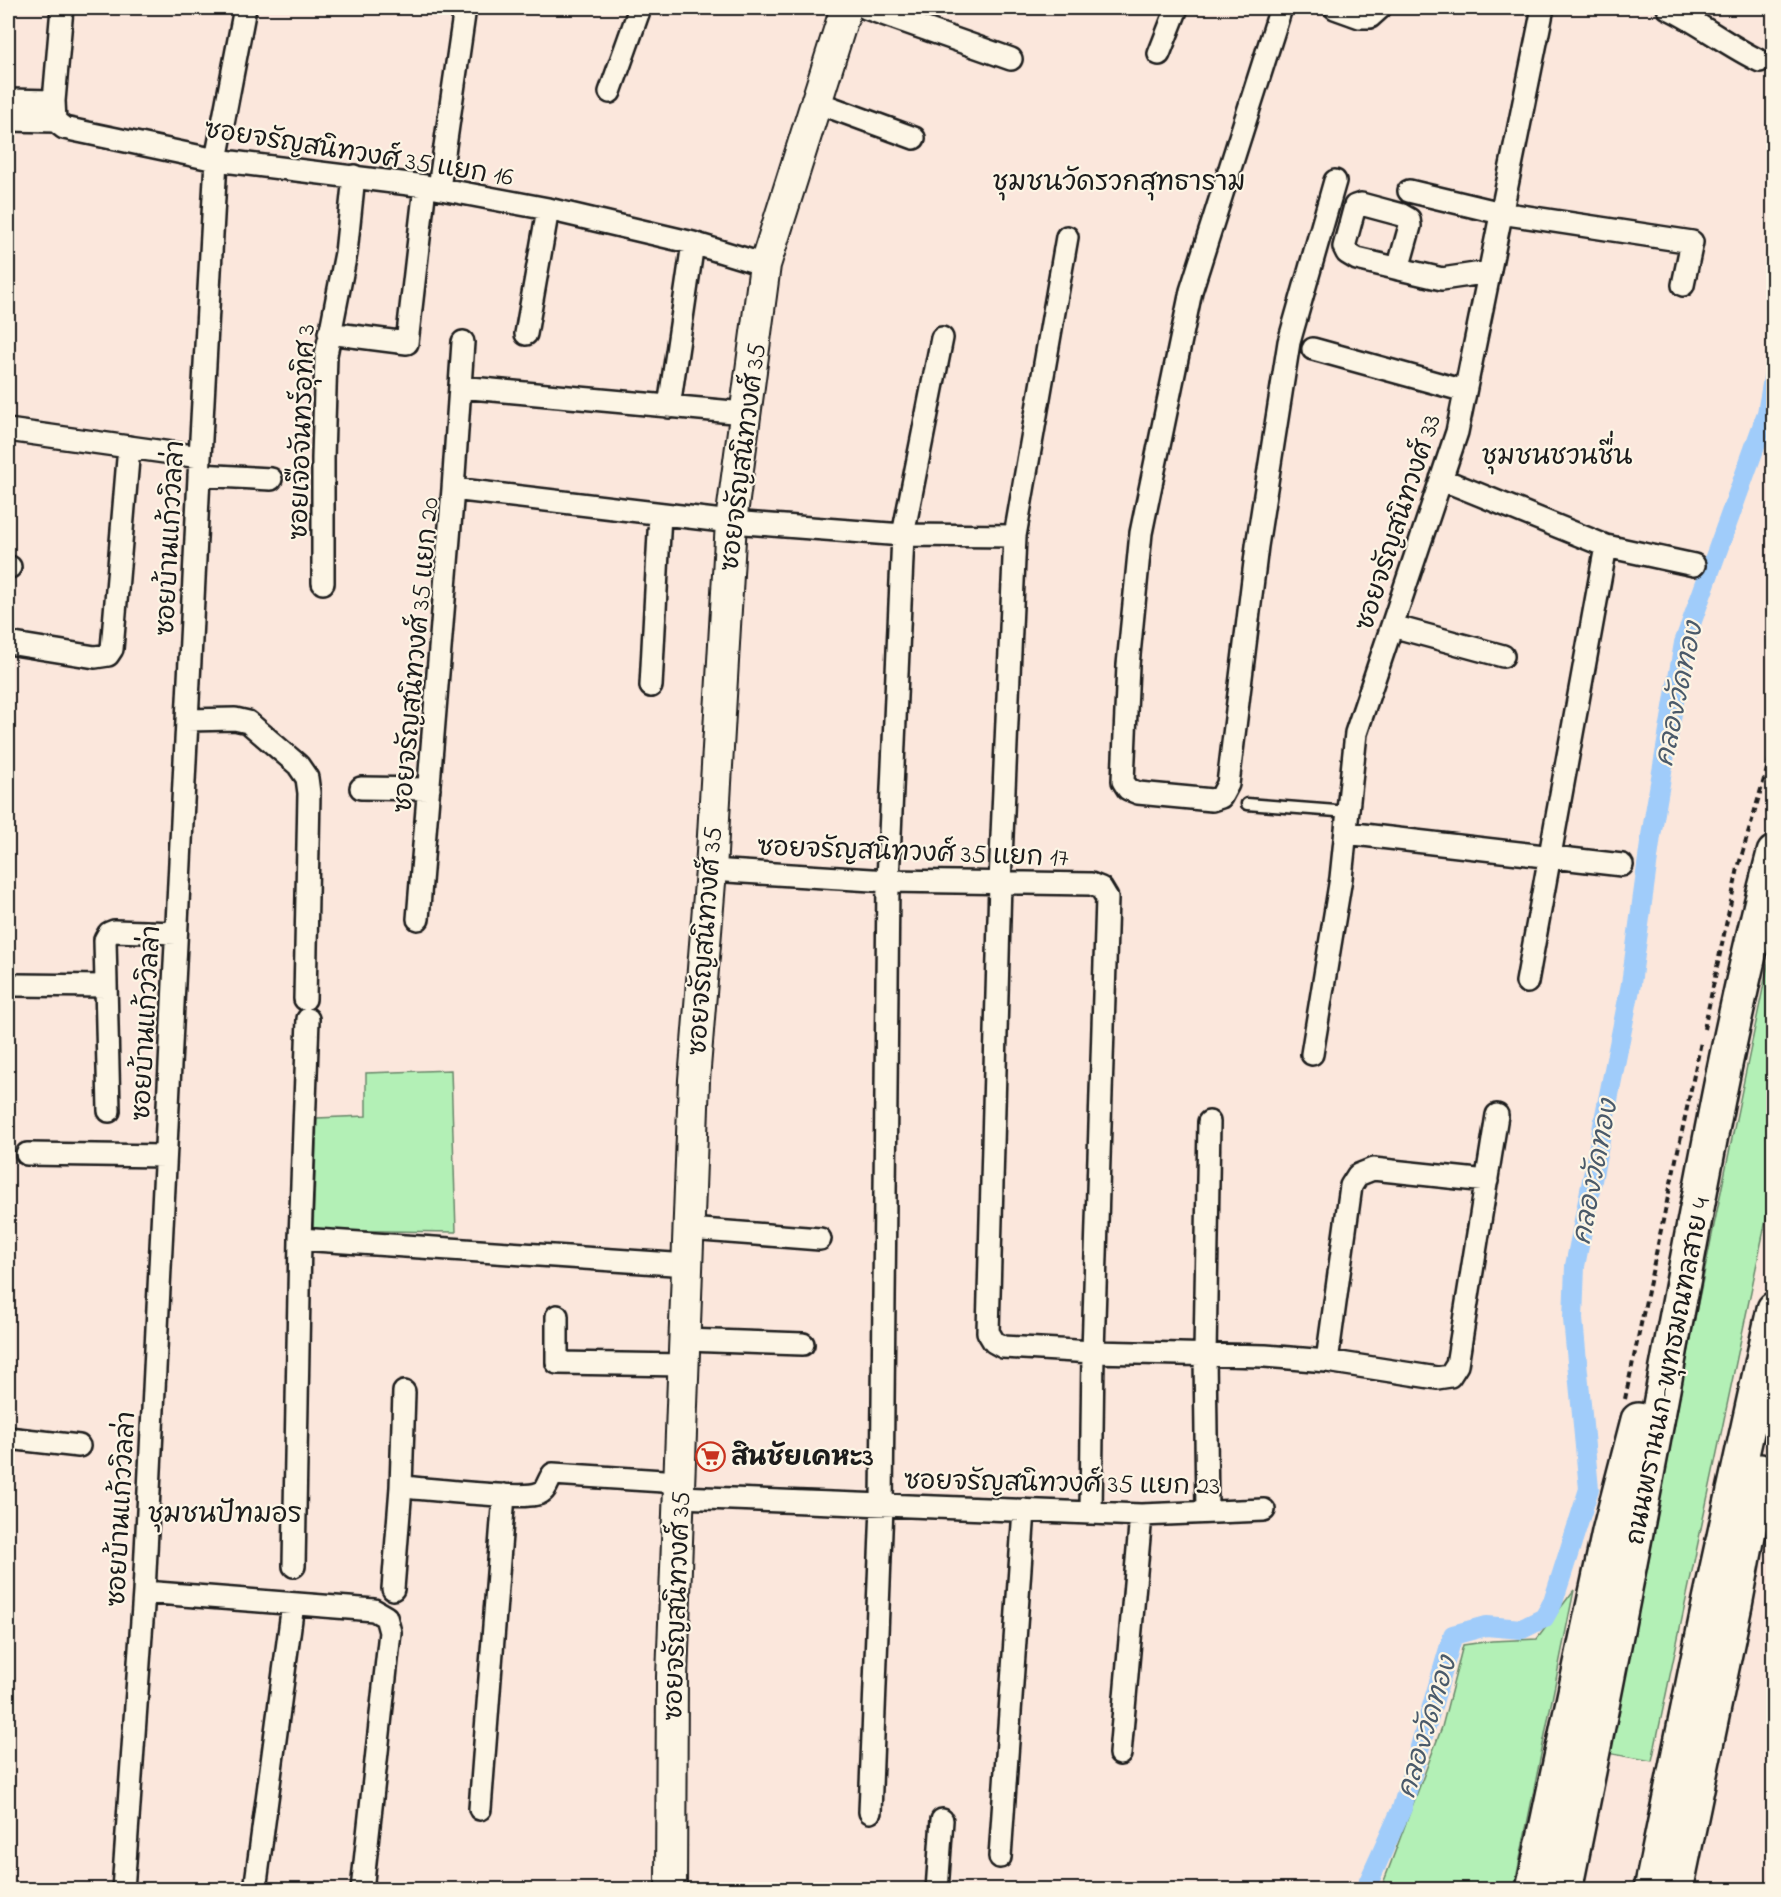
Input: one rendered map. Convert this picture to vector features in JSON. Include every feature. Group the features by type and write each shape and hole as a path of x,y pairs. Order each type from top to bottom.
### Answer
{"main road":[{"name":"ถนนพรานนก-พุทธมณฑลสาย 4","path":"1565,1890 1623,1608 1738,1004 1773,853"},
{"path":"1533,1890 1609,1532 1633,1437 1698,1206"},
{"path":"1651,1890 1710,1600 1773,1309"},
{"path":"1676,1890 1748,1542 1773,1378"}],"street":[{"path":"55,111 62,8"},
{"name":"ซอยบ้านแก้ววิลล่า","path":"123,1890 144,1592 216,160 245,8"},
{"path":"329,333 407,343 432,187 465,8"},
{"path":"610,92 640,8"},
{"name":"ซอยจรัญสนิทวงศ์ 35","path":"671,1890 672,1677 694,1080 711,870 731,522 765,265 846,8"},
{"path":"866,8 1011,59"},
{"path":"1159,54 1177,8"},
{"path":"1281,8 1191,291 1141,533 1128,665 1123,781 1128,789 1138,793 1212,800 1221,796 1228,784 1257,546 1289,342 1335,181"},
{"path":"1335,8 1360,17 1370,17 1380,8"},
{"name":"ซอยจรัญสนิทวงศ์ 33","path":"1312,1054 1341,878 1356,734 1457,432 1544,8"},
{"path":"1668,8 1694,20 1738,51 1760,61"},
{"path":"8,100 55,111"},
{"path":"816,102 914,138"},
{"path":"8,120 55,111"},
{"name":"ซอยจรัญสนิทวงศ์ 35 แยก 16","path":"55,111 64,128 216,160 432,187 548,209 693,243 765,265"},
{"name":"ซอยเจือจันทร์อุทิศ 3","path":"323,583 326,355 346,253 354,176"},
{"path":"1410,191 1501,213 1692,242 1683,285"},
{"path":"526,334 548,209"},
{"path":"1067,237 1015,536 1000,882 988,1332 994,1342 1003,1347 1093,1352 1265,1356 1327,1362 1437,1378 1450,1376 1457,1365 1497,1115"},
{"path":"669,406 693,243"},
{"path":"1398,269 1442,279 1489,272"},
{"path":"870,1812 882,1506 888,881 903,534 942,338"},
{"path":"453,489 463,342"},
{"path":"1313,349 1464,391"},
{"path":"460,387 744,413"},
{"path":"8,430 129,447 199,466 271,479"},
{"path":"8,644 95,657 108,655 112,648 129,447"},
{"path":"1441,479 1606,546 1694,565"},
{"name":"ซอยจรัญสนิทวงศ์ 35 แยก 20","path":"418,919 453,489 731,522 903,534 1015,536"},
{"path":"651,686 660,514"},
{"path":"1527,982 1606,546"},
{"path":"1392,626 1503,656"},
{"path":"187,720 234,719 248,722 298,765 307,778 309,793 294,1566"},
{"path":"361,788 429,789"},
{"path":"1346,833 1622,865"},
{"name":"ซอยจรัญสนิทวงศ์ 35 แยก 17","path":"711,870 888,881 1091,884 1101,888 1107,898 1093,1352"},
{"path":"109,1111 105,940 109,933 114,931 176,933"},
{"path":"15,985 106,986"},
{"path":"1207,1512 1205,1354 1209,1122"},
{"path":"27,1154 165,1156"},
{"path":"1327,1362 1351,1186 1358,1175 1372,1170 1487,1181"},
{"path":"689,1229 820,1239"},
{"path":"300,1239 688,1265"},
{"path":"556,1316 557,1363 803,1344"},
{"path":"1091,1513 1093,1352"},
{"path":"393,1589 401,1487 404,1392"},
{"path":"8,1438 79,1446"},
{"name":"ซอยจรัญสนิทวงศ์ 35 แยก 23","path":"504,1495 540,1493 544,1491 553,1474 679,1489 882,1506 1141,1515 1264,1510"},
{"path":"401,1487 504,1495 480,1809"},
{"path":"1000,1857 1024,1510"},
{"path":"1120,1754 1141,1515"},
{"path":"144,1592 374,1610 386,1617 390,1632 362,1890"},
{"path":"255,1890 293,1604"},
{"path":"937,1890 942,1820"}],"lane":[{"path":"1247,804 1349,812"}],"path":[{"path":"1704,1030 1738,868 1773,745"},
{"path":"1625,1402 1701,1042"}],"green space":[{"path":"1773,940 1773,1187 1652,1761 1607,1753 1647,1569 1693,1327"},
{"path":"451,1070 456,1232 313,1230 317,1118 366,1116 366,1073"},
{"path":"1574,1590 1514,1889 1381,1889 1442,1727 1463,1645 1537,1639"}],"waterway":[{"name":"คลองวัดทอง","path":"1365,1890 1402,1808 1453,1635 1486,1626 1522,1629 1544,1618 1553,1602 1589,1489 1573,1319 1575,1266 1631,984 1651,836 1684,643 1767,413 1774,373"}],"place":[{"name":"สินชัยเคหะ3","path":"710,1456"}],"district":[{"name":"ชุมชนวัดรวกสุทธาราม","path":"1119,181"},
{"name":"ชุมชนชวนชื่น","path":"1557,455"},
{"name":"ชุมชนปัทมอร","path":"225,1513"}]}
